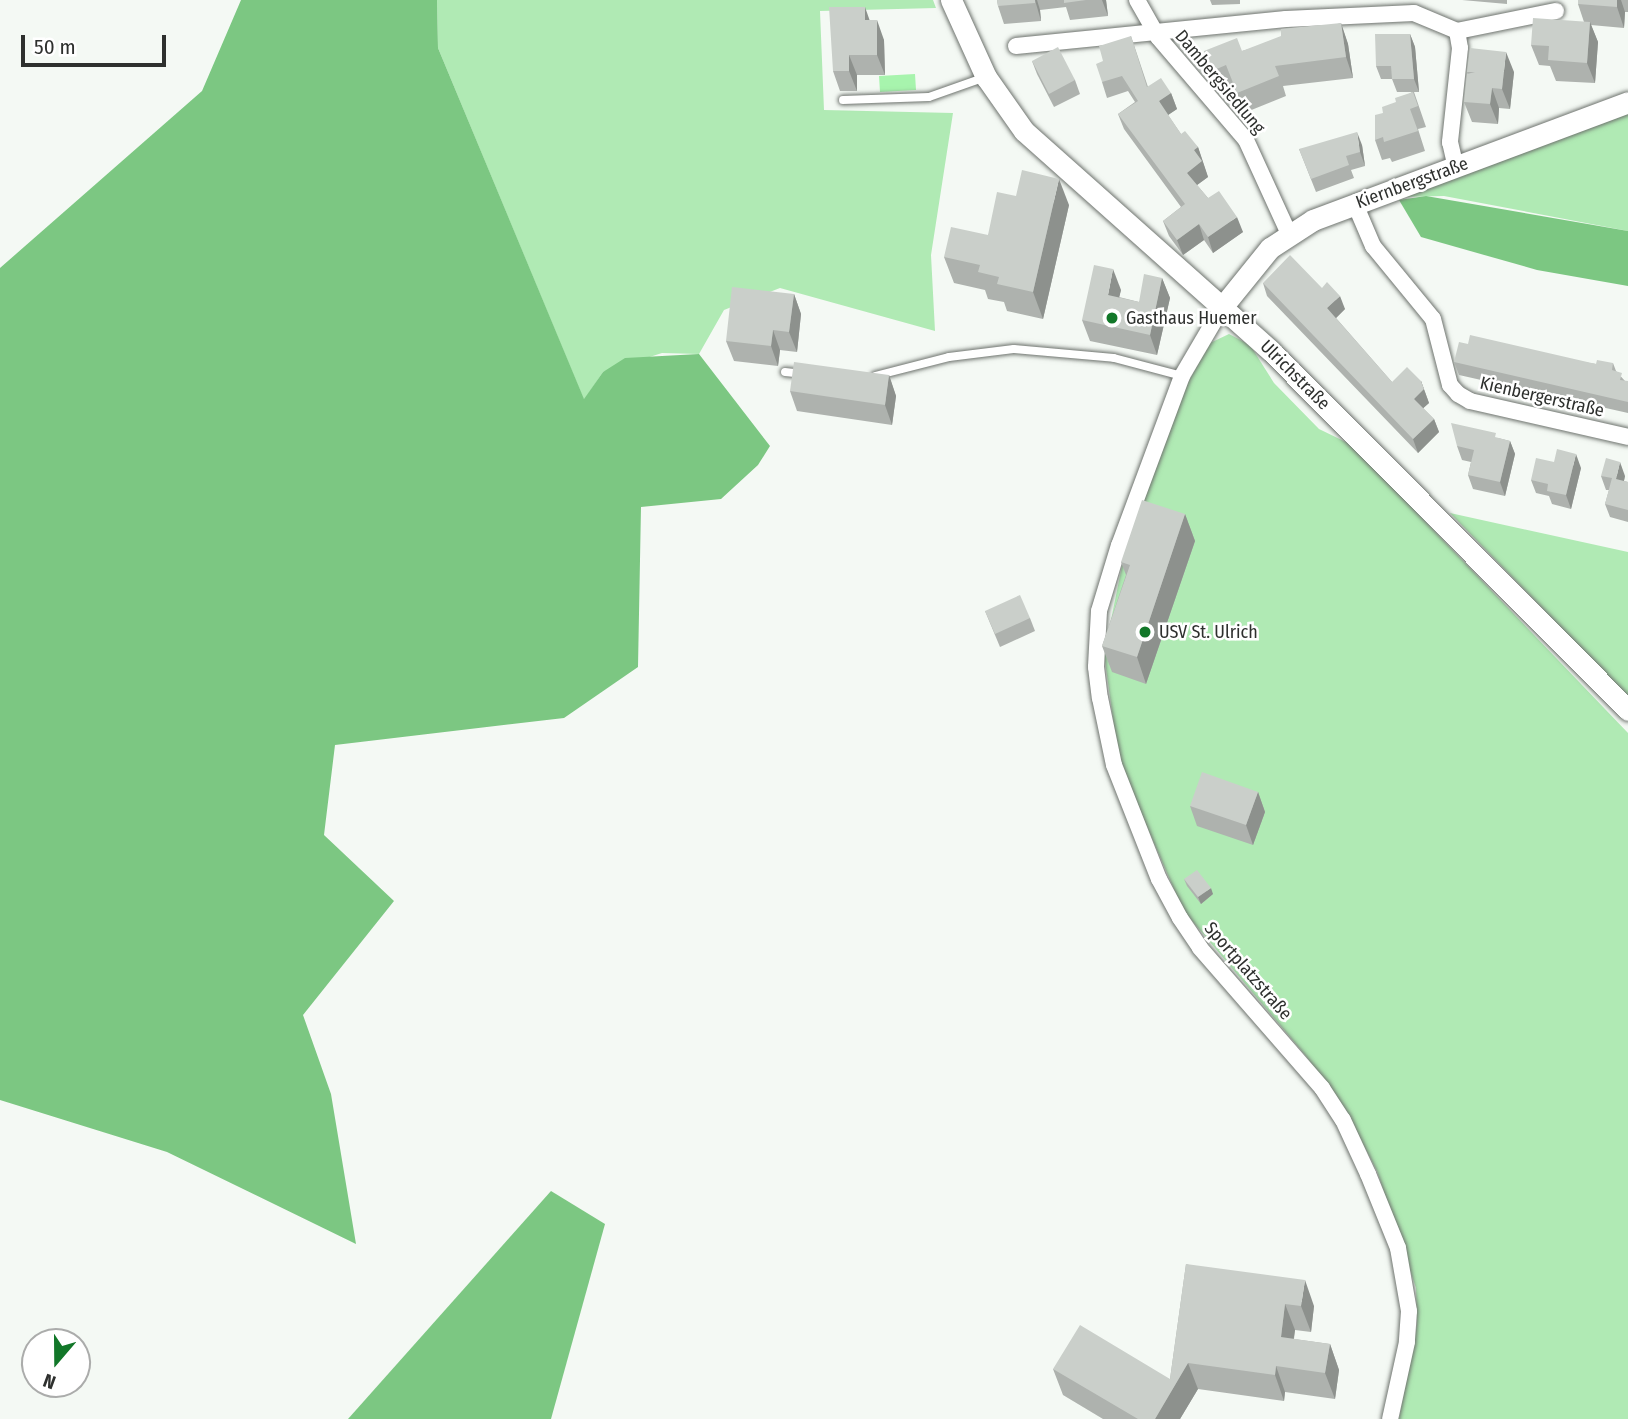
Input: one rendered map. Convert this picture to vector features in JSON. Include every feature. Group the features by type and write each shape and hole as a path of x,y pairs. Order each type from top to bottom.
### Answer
{"street":[{"name":"Ulrichstraße","path":"951,0 986,77 1024,131 1055,162 1223,306 1628,710"},
{"name":"Dambergsiedlung","path":"1137,0 1153,31 1246,141 1289,234"},
{"path":"1456,167 1450,142 1460,48 1457,31 1558,6"},
{"name":"Dambergsiedlung","path":"1016,46 1153,31 1414,13 1457,31"},
{"name":"Kiernbergstraße","path":"1223,306 1253,265 1289,234 1355,204 1628,102"},
{"name":"Kienbergerstraße","path":"1355,204 1373,246 1433,319 1451,385 1458,394 1470,401 1628,437"},
{"name":"Sportplatzstraße","path":"1223,306 1182,376 1099,611 1096,667 1107,733 1142,838 1180,918 1199,948 1322,1088 1343,1119 1398,1248 1409,1311 1390,1419"}],"lane":[{"path":"843,100 929,97 986,77"},
{"path":"862,377 949,357 1014,349 1114,358 1182,376"},
{"path":"785,372 818,375"}],"shaded area":[{"path":"241,0 437,0 438,48 584,399 603,372 625,358 699,354 770,446 758,465 721,499 641,507 638,667 564,718 335,745 324,835 394,901 303,1015 331,1094 356,1244 167,1152 0,1100 0,268 202,91"},
{"path":"437,0 933,0 936,8 820,11 824,110 953,113 931,255 935,331 780,288 724,310 699,354 662,353 603,372 584,400 438,48"},
{"path":"915,74 916,90 880,92 879,76"},
{"path":"1628,111 1628,231 1444,196 1398,197"},
{"path":"1426,196 1628,231 1628,286 1537,270 1421,237 1399,200"},
{"path":"1229,334 1250,345 1274,383 1319,429 1352,445 1628,733 1628,1419 1399,1419 1417,1325 1416,1288 1377,1171 1346,1111 1306,1056 1183,910 1119,762 1104,654 1122,566 1169,420 1208,344"},
{"path":"1450,513 1628,552 1628,696 1608,676"},
{"path":"551,1191 605,1224 551,1419 348,1419"}],"building":[{"path":"997,0 1035,0 1035,3 998,6"},
{"path":"1064,0 1086,0 1064,3"},
{"path":"1578,0 1617,0 1617,7 1578,4"},
{"path":"829,7 865,7 865,20 877,20 877,55 849,55 849,71 833,71"},
{"path":"1533,18 1590,22 1587,63 1548,60 1549,46 1531,45"},
{"path":"1341,23 1346,57 1275,66 1279,76 1237,93 1226,65 1212,71 1204,51 1237,38 1242,51 1281,36 1281,29"},
{"path":"1375,34 1410,34 1414,79 1392,79 1391,66 1376,66"},
{"path":"1131,36 1147,87 1161,78 1171,93 1159,101 1181,134 1185,131 1198,147 1194,150 1202,161 1187,173 1208,198 1219,191 1237,217 1208,237 1199,224 1177,240 1163,221 1185,204 1118,114 1138,101 1122,76 1102,82 1096,64 1103,61 1099,46"},
{"path":"1058,47 1075,80 1049,94 1032,61"},
{"path":"1470,48 1506,52 1502,89 1492,88 1490,104 1464,102 1467,74 1475,72 1467,72"},
{"path":"1413,92 1418,106 1410,109 1418,131 1384,142 1383,137 1375,140 1375,115 1383,113 1382,107 1396,102 1395,98"},
{"path":"1357,132 1360,152 1346,156 1349,165 1311,179 1299,149"},
{"path":"1022,170 1059,179 1033,292 997,284 999,277 978,272 980,265 944,257 951,227 988,235 997,192 1016,196"},
{"path":"1290,255 1322,288 1327,282 1340,296 1327,308 1392,382 1407,367 1421,381 1424,389 1414,399 1434,419 1413,439 1263,283"},
{"path":"1094,265 1113,269 1108,295 1139,302 1144,274 1162,278 1150,335 1082,320"},
{"path":"732,287 794,294 789,332 773,330 771,346 726,341"},
{"path":"1470,335 1596,364 1597,360 1613,363 1612,370 1622,373 1620,380 1628,381 1628,402 1454,362 1459,342 1468,344"},
{"path":"794,362 889,375 885,405 790,391"},
{"path":"1451,423 1496,433 1495,437 1510,441 1500,482 1468,475 1474,450 1457,446"},
{"path":"1557,449 1576,454 1566,495 1547,491 1548,484 1531,480 1536,458 1554,462"},
{"path":"1606,458 1620,462 1616,479 1628,482 1628,510 1605,504 1612,478 1601,476"},
{"path":"1142,500 1185,514 1137,657 1102,646 1130,565 1121,562"},
{"path":"1020,595 1030,618 995,634 985,611"},
{"path":"1202,772 1258,792 1246,825 1190,806"},
{"path":"1197,870 1211,888 1198,897 1184,879"},
{"path":"1186,1264 1305,1280 1301,1306 1285,1304 1281,1337 1330,1344 1325,1373 1276,1366 1275,1375 1188,1363 1155,1419 1138,1419 1053,1369 1080,1325 1170,1379"}],"place":[{"name":"Gasthaus Huemer","path":"1112,318"},
{"name":"USV St. Ulrich","path":"1145,632"}]}
